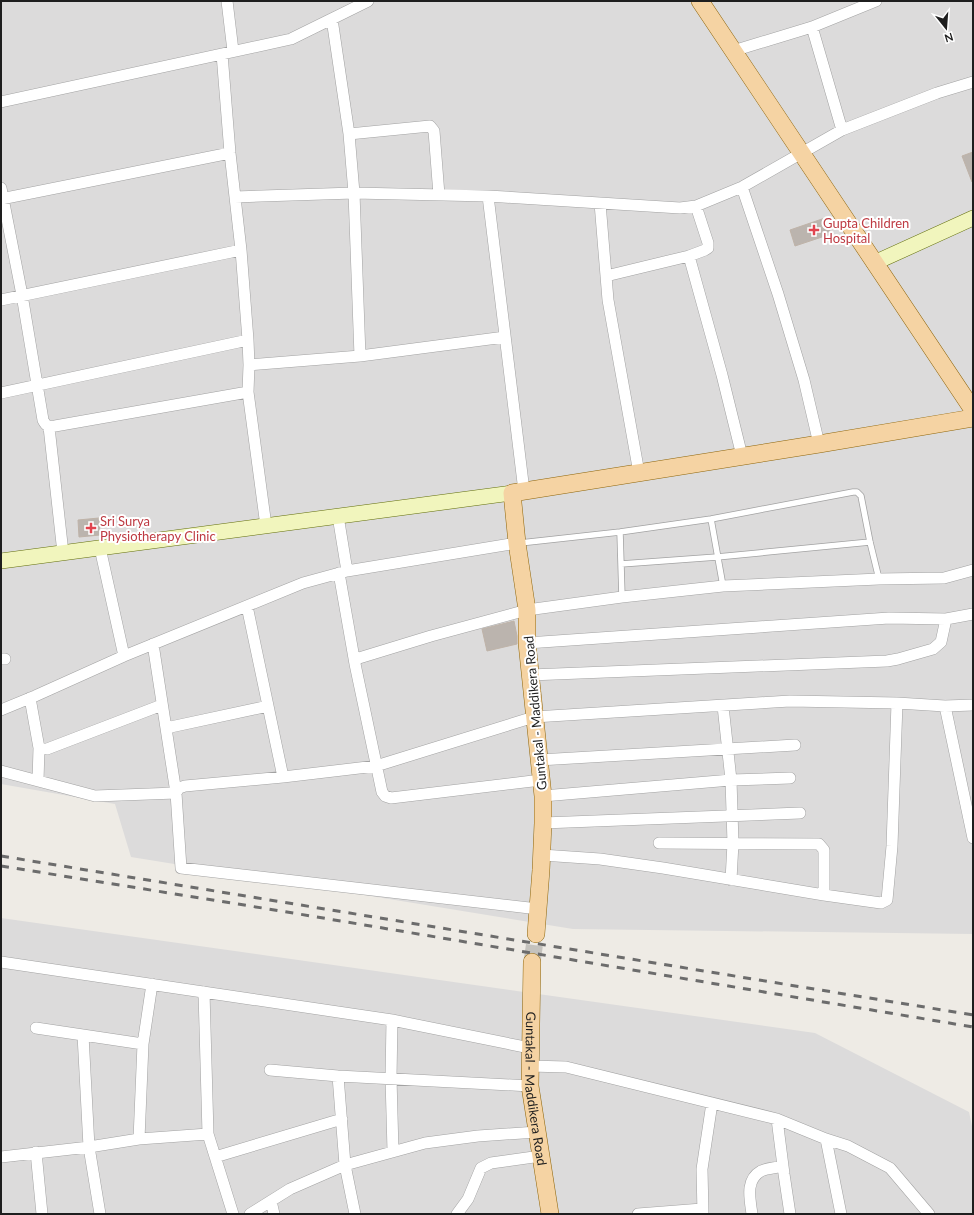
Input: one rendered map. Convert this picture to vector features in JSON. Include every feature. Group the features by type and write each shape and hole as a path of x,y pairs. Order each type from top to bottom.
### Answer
{"main road":[{"path":"700,1 973,410"},
{"path":"518,492 973,418"},
{"name":"Guntakal - Maddikera Road","path":"518,492 517,544 526,610 527,643 542,788 542,856 536,934"},
{"name":"Guntakal - Maddikera Road","path":"532,962 530,1086 550,1214"}],"street":[{"path":"227,1 230,153 241,250 248,340 248,392 266,526"},
{"path":"1,102 291,39 368,1"},
{"path":"733,51 812,27 876,1"},
{"path":"332,19 348,134 354,193 360,356"},
{"path":"812,27 842,130"},
{"path":"235,197 354,193 438,194 600,202 680,208 696,206 742,187 842,130 937,93 973,82"},
{"path":"348,134 430,126 434,131 438,194"},
{"path":"63,553 49,427 43,420 22,295 2,195 230,153"},
{"path":"742,187 778,294 804,380 819,444"},
{"path":"1,561 518,492 505,337 488,196"},
{"path":"600,202 608,300 638,473"},
{"path":"606,276 689,256 708,248 708,243 696,206"},
{"path":"874,263 973,218"},
{"path":"1,300 241,250"},
{"path":"689,256 722,375 742,456"},
{"path":"249,365 360,356 505,337"},
{"path":"1,393 248,340"},
{"path":"49,427 248,392"},
{"path":"338,516 343,572 355,664 376,766 382,792 385,796 391,798 542,788 790,778"},
{"path":"1,710 124,656 303,583 343,572 517,544"},
{"path":"100,548 124,656"},
{"path":"355,664 356,660 359,658 431,636 526,610 622,597 722,586 879,579 944,578 973,570"},
{"path":"247,606 283,777"},
{"path":"527,643 890,618 946,619 973,614"},
{"path":"530,674 886,661 933,649 941,642 946,619"},
{"path":"153,644 176,793 181,868 538,909"},
{"path":"30,698 39,748 38,781"},
{"path":"176,793 179,788 185,786 283,777 376,766 534,717 790,702 897,703 945,706 973,705"},
{"path":"542,856 600,859 881,903 887,900 892,846 897,703"},
{"path":"39,748 47,749 162,705"},
{"path":"166,728 268,706"},
{"path":"723,706 731,780 733,844 731,880"},
{"path":"945,706 973,838"},
{"path":"539,760 795,745"},
{"path":"1,771 94,796 176,793"},
{"path":"543,823 800,813"},
{"path":"659,843 819,844 824,850 824,895"},
{"path":"1,962 392,1020 530,1048"},
{"path":"139,1139 143,1044 152,984"},
{"path":"204,992 208,1134 233,1214"},
{"path":"392,1020 391,1078 393,1151"},
{"path":"36,1028 143,1044"},
{"path":"83,1035 89,1148 100,1214"},
{"path":"530,1066 566,1067 777,1119 826,1139 848,1146 890,1168 929,1214"},
{"path":"270,1070 338,1076 530,1086"},
{"path":"338,1076 345,1164 355,1214"},
{"path":"638,1214 702,1211 702,1169 712,1103"},
{"path":"215,1157 342,1119"},
{"path":"777,1119 790,1214"},
{"path":"250,1214 290,1189 345,1164 425,1143 471,1137 537,1132"},
{"path":"1,1157 36,1152 89,1148 139,1139 208,1134"},
{"path":"826,1139 841,1214"},
{"path":"36,1152 42,1214"},
{"path":"457,1214 471,1194 481,1168 485,1165 541,1156"},
{"path":"752,1214 749,1192 752,1179 761,1172 783,1166"},
{"path":"271,1201 274,1214"}],"lane":[{"path":"517,544 620,532 711,519 858,492 861,496 879,579"},
{"path":"711,519 722,586"},
{"path":"620,532 622,597"},
{"path":"621,564 717,557 870,542"}],"shaded area":[{"path":"1,1 973,1 973,934 573,929 131,857 115,804 1,784"},
{"path":"1,918 815,1033 969,1112 973,1131 973,1214 1,1214"}],"building":[{"path":"973,152 973,182 972,182 962,156"},
{"path":"825,218 831,234 795,246 790,230"},
{"path":"99,518 100,535 79,537 78,520"},
{"path":"514,621 517,644 487,651 482,629"}],"tunnel":[{"path":"532,962 536,934"}],"railway":[{"path":"1,856 973,1015"},
{"path":"1,866 281,911 973,1027"}],"place":[{"name":"Gupta Children Hospital","path":"814,230"},
{"name":"Sri Surya Physiotherapy Clinic","path":"91,528"}]}
